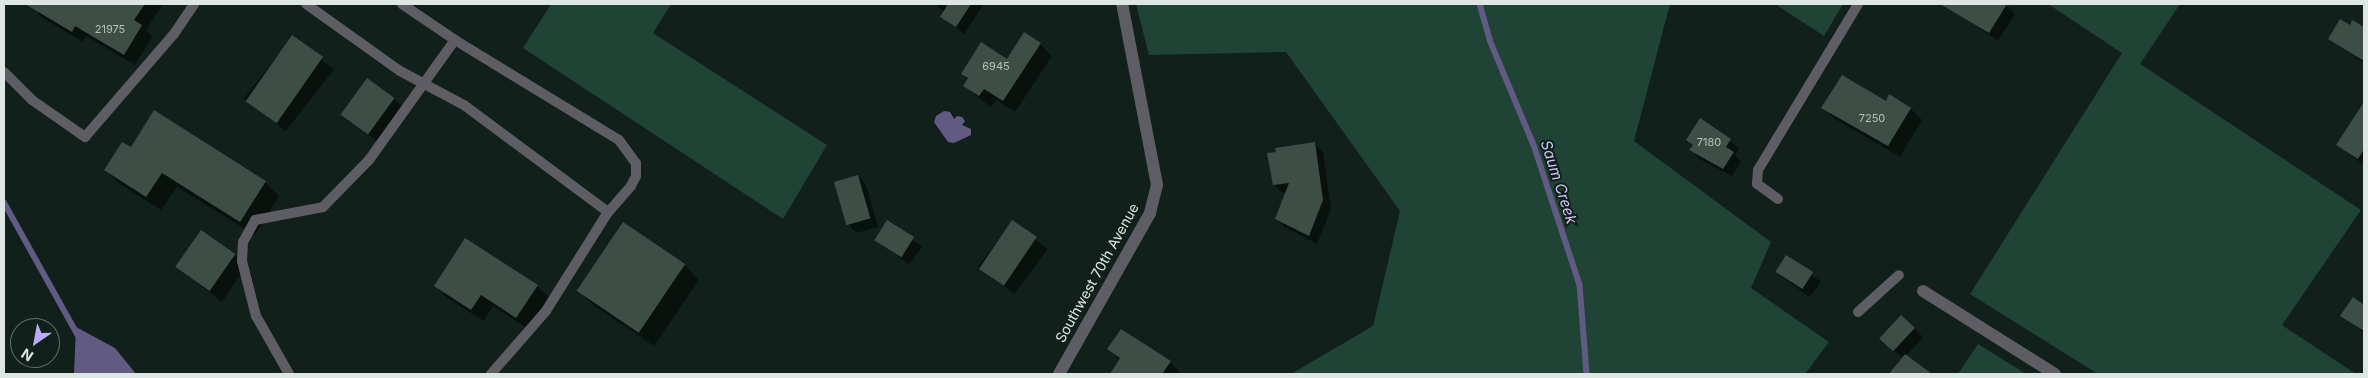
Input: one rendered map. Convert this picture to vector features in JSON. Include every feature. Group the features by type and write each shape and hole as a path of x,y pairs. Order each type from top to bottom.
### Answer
{"street":[{"name":"Southwest 70th Avenue","path":"1059,374 1150,214 1157,185 1122,4"},
{"path":"1923,291 2055,374"}],"lane":[{"path":"4,72 32,100 85,137 174,34 194,4"},
{"path":"306,4 400,71 464,105 608,212"},
{"path":"402,4 455,40 619,140 631,153 636,164 636,176 608,212 546,311 491,374"},
{"path":"1778,199 1757,184 1758,170 1858,4"},
{"path":"289,374 256,316 242,261 243,242 255,220 323,208 369,160 426,84 455,40"},
{"path":"1858,312 1899,275"}],"green space":[{"path":"551,4 671,4 653,33 827,145 783,219 523,48"},
{"path":"1136,4 1670,4 1634,141 1771,242 1751,288 1829,342 1805,374 1291,374 1373,326 1400,211 1286,52 1149,55"},
{"path":"1775,4 1843,4 1824,36"},
{"path":"2048,4 2180,4 2140,64 2361,210 2282,325 2356,374 2098,374 1970,294 2122,53"},
{"path":"1978,344 2026,374 1958,374"}],"shaded area":[{"path":"944,111 950,112 954,119 957,116 962,117 965,121 962,125 971,129 971,135 954,143 948,142 934,122 936,116"},
{"path":"76,327 115,348 136,374 74,374"}],"building":[{"path":"25,4 145,4 134,20 142,25 124,55 75,26 72,32"},
{"path":"948,4 971,4 956,27 940,17"},
{"path":"1940,4 2007,4 1989,33"},
{"path":"2340,19 2350,25 2352,20 2364,27 2364,61 2328,39"},
{"path":"1024,32 1041,43 1003,101 984,89 979,96 963,86 968,78 961,74 981,42 1007,59"},
{"path":"292,35 323,57 277,123 246,101"},
{"path":"1842,75 1886,101 1889,94 1911,108 1888,146 1821,108"},
{"path":"367,78 395,98 368,134 341,114"},
{"path":"2364,102 2364,149 2358,159 2336,145"},
{"path":"154,110 266,181 240,222 162,173 146,197 104,170 122,142 131,147"},
{"path":"1700,118 1731,139 1726,147 1734,152 1723,169 1689,150 1693,145 1686,140"},
{"path":"1315,142 1323,200 1309,236 1275,219 1289,183 1273,185 1267,153 1276,152 1275,148"},
{"path":"858,175 870,218 846,225 834,182"},
{"path":"887,220 914,237 901,257 874,240"},
{"path":"1012,220 1037,237 1004,286 979,269"},
{"path":"623,222 685,264 639,333 577,291"},
{"path":"201,230 235,254 210,291 175,267"},
{"path":"465,238 538,285 516,318 481,295 471,310 434,286"},
{"path":"1786,255 1813,272 1803,289 1775,272"},
{"path":"2353,297 2364,305 2364,331 2340,316"},
{"path":"1901,315 1915,328 1893,351 1879,338"},
{"path":"1121,329 1171,361 1162,374 1110,374 1120,358 1107,349"},
{"path":"1905,354 1932,374 1889,374"}],"waterway":[{"name":"Saum Creek","path":"1480,4 1490,40 1534,145 1580,285 1587,374"},
{"path":"4,202 78,335"}]}
